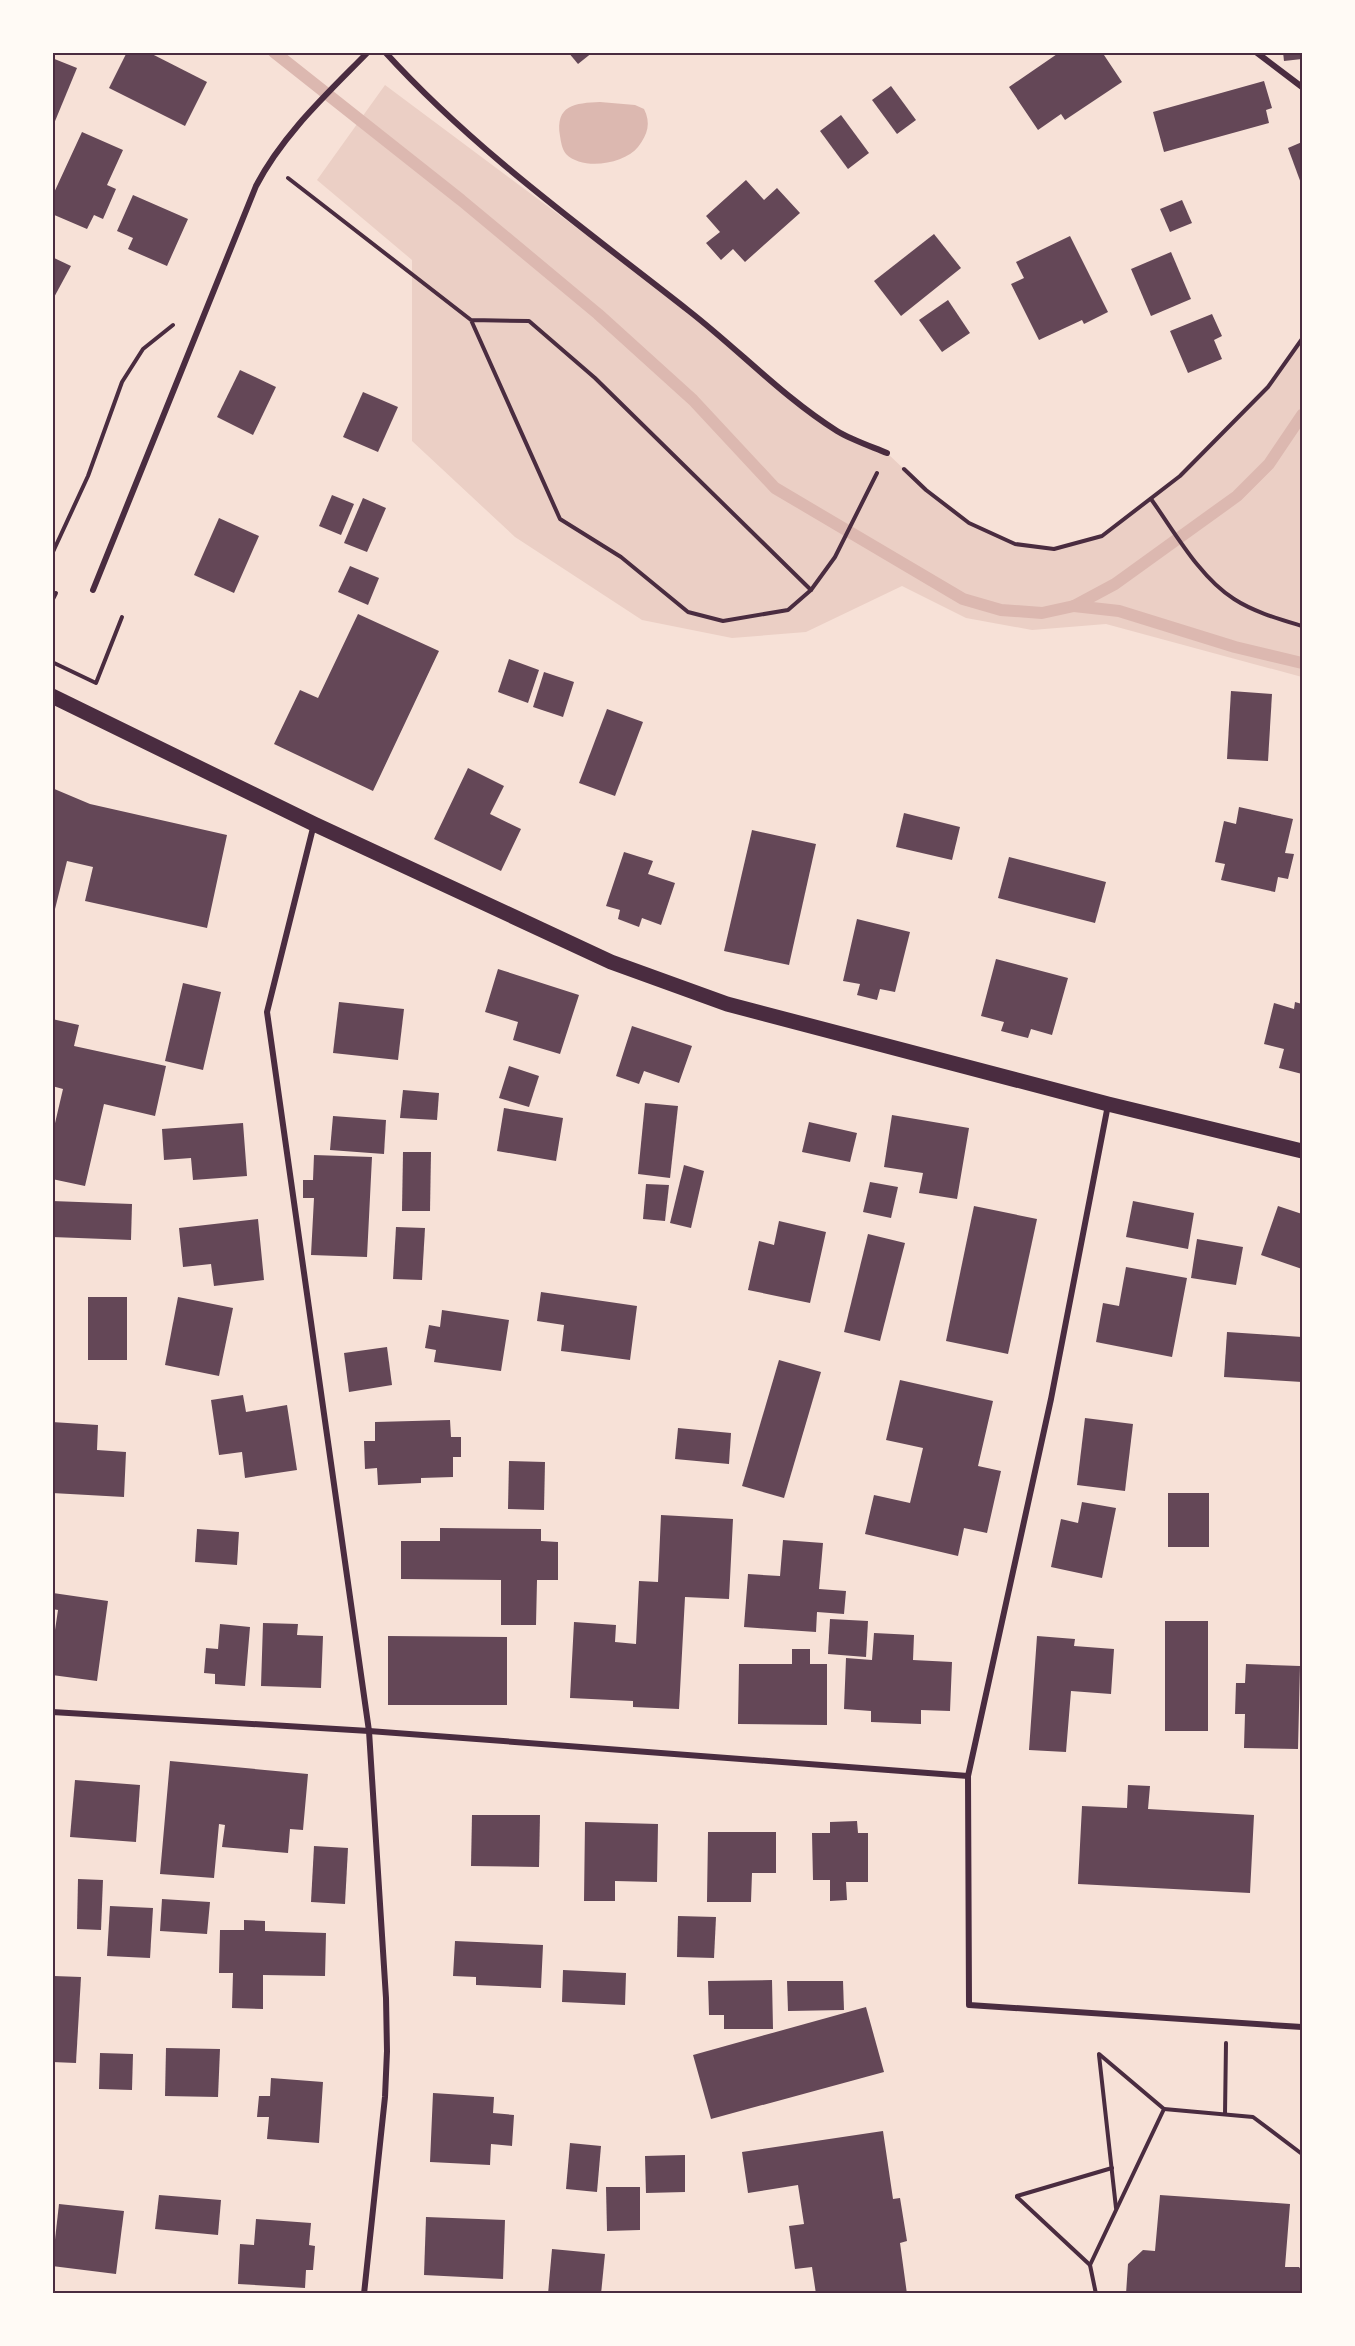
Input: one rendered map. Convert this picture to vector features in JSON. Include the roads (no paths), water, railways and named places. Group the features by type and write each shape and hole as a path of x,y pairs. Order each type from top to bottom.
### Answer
{"main road":[{"path":"52,696 314,824 611,962 727,1004 1108,1104 1302,1151"}],"street":[{"path":"385,52 419,89 506,166 711,328 789,398 838,432 886,453"},
{"path":"1256,52 1302,87"},
{"path":"93,590 256,186 268,163 288,135 366,55"},
{"path":"314,824 267,1012 369,1731 387,2051 385,2097 364,2294"},
{"path":"1108,1104 1051,1399 968,1776 969,2005 1302,2027"},
{"path":"52,1712 369,1731 968,1776"}],"waterway":[{"path":"274,52 461,200 598,314 693,400 775,488 963,599 1001,610 1042,613 1074,606 1115,584 1237,496 1269,464 1302,415"},
{"path":"1074,606 1119,611 1235,647 1302,663"}]}
